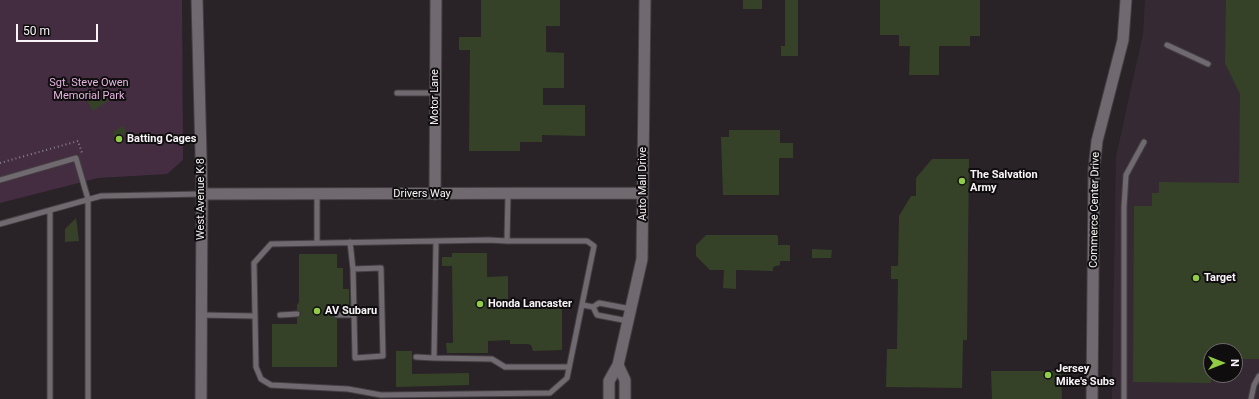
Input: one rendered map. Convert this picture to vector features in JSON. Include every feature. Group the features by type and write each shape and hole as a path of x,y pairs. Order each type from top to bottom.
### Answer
{"street":[{"name":"West Avenue K 8","path":"197,0 202,194 200,315 201,399"},
{"name":"Motor Lane","path":"435,194 436,0"},
{"name":"Auto Mall Drive","path":"609,399 610,381 618,365 632,309 642,259 645,0"},
{"name":"Commerce Center Drive","path":"1092,399 1094,169 1098,141 1123,40 1126,0"},
{"name":"Drivers Way","path":"202,194 642,193"},
{"path":"618,365 625,380 625,399"}],"lane":[{"path":"1167,45 1208,64"},
{"path":"397,93 435,93"},
{"path":"1124,398 1124,207 1126,175 1144,142"},
{"path":"0,180 76,158 88,200 88,399"},
{"path":"507,241 508,193"},
{"path":"0,224 101,196 202,194"},
{"path":"317,194 317,243"},
{"path":"50,211 50,399"},
{"path":"434,358 436,241"},
{"path":"436,241 587,241 594,246 567,378 550,393 381,397 348,389 271,385 261,378 256,367 254,263 271,244 436,241"},
{"path":"350,242 354,315 354,358 383,356 381,268 352,269"},
{"path":"582,305 592,307 598,303 632,309"},
{"path":"592,307 597,315 629,321"},
{"path":"280,315 297,314"},
{"path":"200,315 254,316"},
{"path":"337,315 354,315"},
{"path":"416,358 492,359 505,367 569,367"},
{"path":"1251,399 1254,385 1259,376"}],"path":[{"path":"0,163 78,141"}],"shaded area":[{"path":"1145,0 1259,0 1259,399 1112,399 1116,157 1143,34"}],"green space":[{"name":"Sgt. Steve Owen Memorial Park","path":"0,0 182,0 183,160 167,174 98,178 0,203"}],"building":[{"path":"481,0 560,0 560,26 546,26 546,52 564,53 564,88 543,88 543,105 585,105 585,136 542,135 542,142 520,142 520,151 469,151 470,50 459,50 459,37 481,37"},
{"path":"743,0 762,0 762,9 743,9"},
{"path":"785,0 798,0 798,56 781,56 781,46 785,46"},
{"path":"880,0 980,0 980,36 970,36 970,46 939,46 939,75 909,75 910,46 899,46 899,35 880,35"},
{"name":"Target","path":"1226,0 1259,0 1259,359 1243,359 1243,343 1203,343 1203,383 1133,382 1134,206 1152,206 1152,193 1159,193 1159,182 1239,183 1240,94 1225,63"},
{"path":"105,88 112,98 93,111 87,101"},
{"path":"123,126 127,133 117,140 113,132"},
{"path":"729,130 780,130 780,143 793,143 793,158 779,158 779,195 723,195 721,137 729,137"},
{"path":"932,159 969,159 967,340 963,340 962,388 886,387 887,349 897,349 898,279 891,279 891,266 898,266 899,216 911,196 916,196 916,178"},
{"path":"76,218 79,241 65,242 65,229"},
{"path":"706,235 777,235 778,245 790,245 790,261 780,261 780,265 773,267 773,271 736,270 736,289 723,288 724,270 710,270 696,256 696,245"},
{"path":"812,249 832,250 831,258 812,258"},
{"name":"Honda Lancaster","path":"452,253 487,253 487,277 508,276 508,306 528,306 531,305 533,300 562,300 562,350 533,351 531,345 510,344 510,340 488,341 488,353 447,353 446,343 453,343 452,266 442,266 442,257 452,257"},
{"name":"AV Subaru","path":"299,254 337,254 337,268 343,268 343,289 349,289 349,308 337,308 337,311 333,315 337,319 337,367 272,367 272,324 297,324 297,318 301,315 297,310 297,305 299,302"},
{"path":"396,351 412,351 412,374 469,373 469,385 396,387"},
{"path":"991,371 1061,371 1062,399 992,399"}],"place":[{"name":"Batting Cages","path":"119,139"},
{"name":"The Salvation Army","path":"962,181"},
{"name":"Target","path":"1196,278"},
{"name":"Honda Lancaster","path":"480,304"},
{"name":"AV Subaru","path":"317,311"},
{"name":"Jersey Mike's Subs","path":"1048,375"}]}
